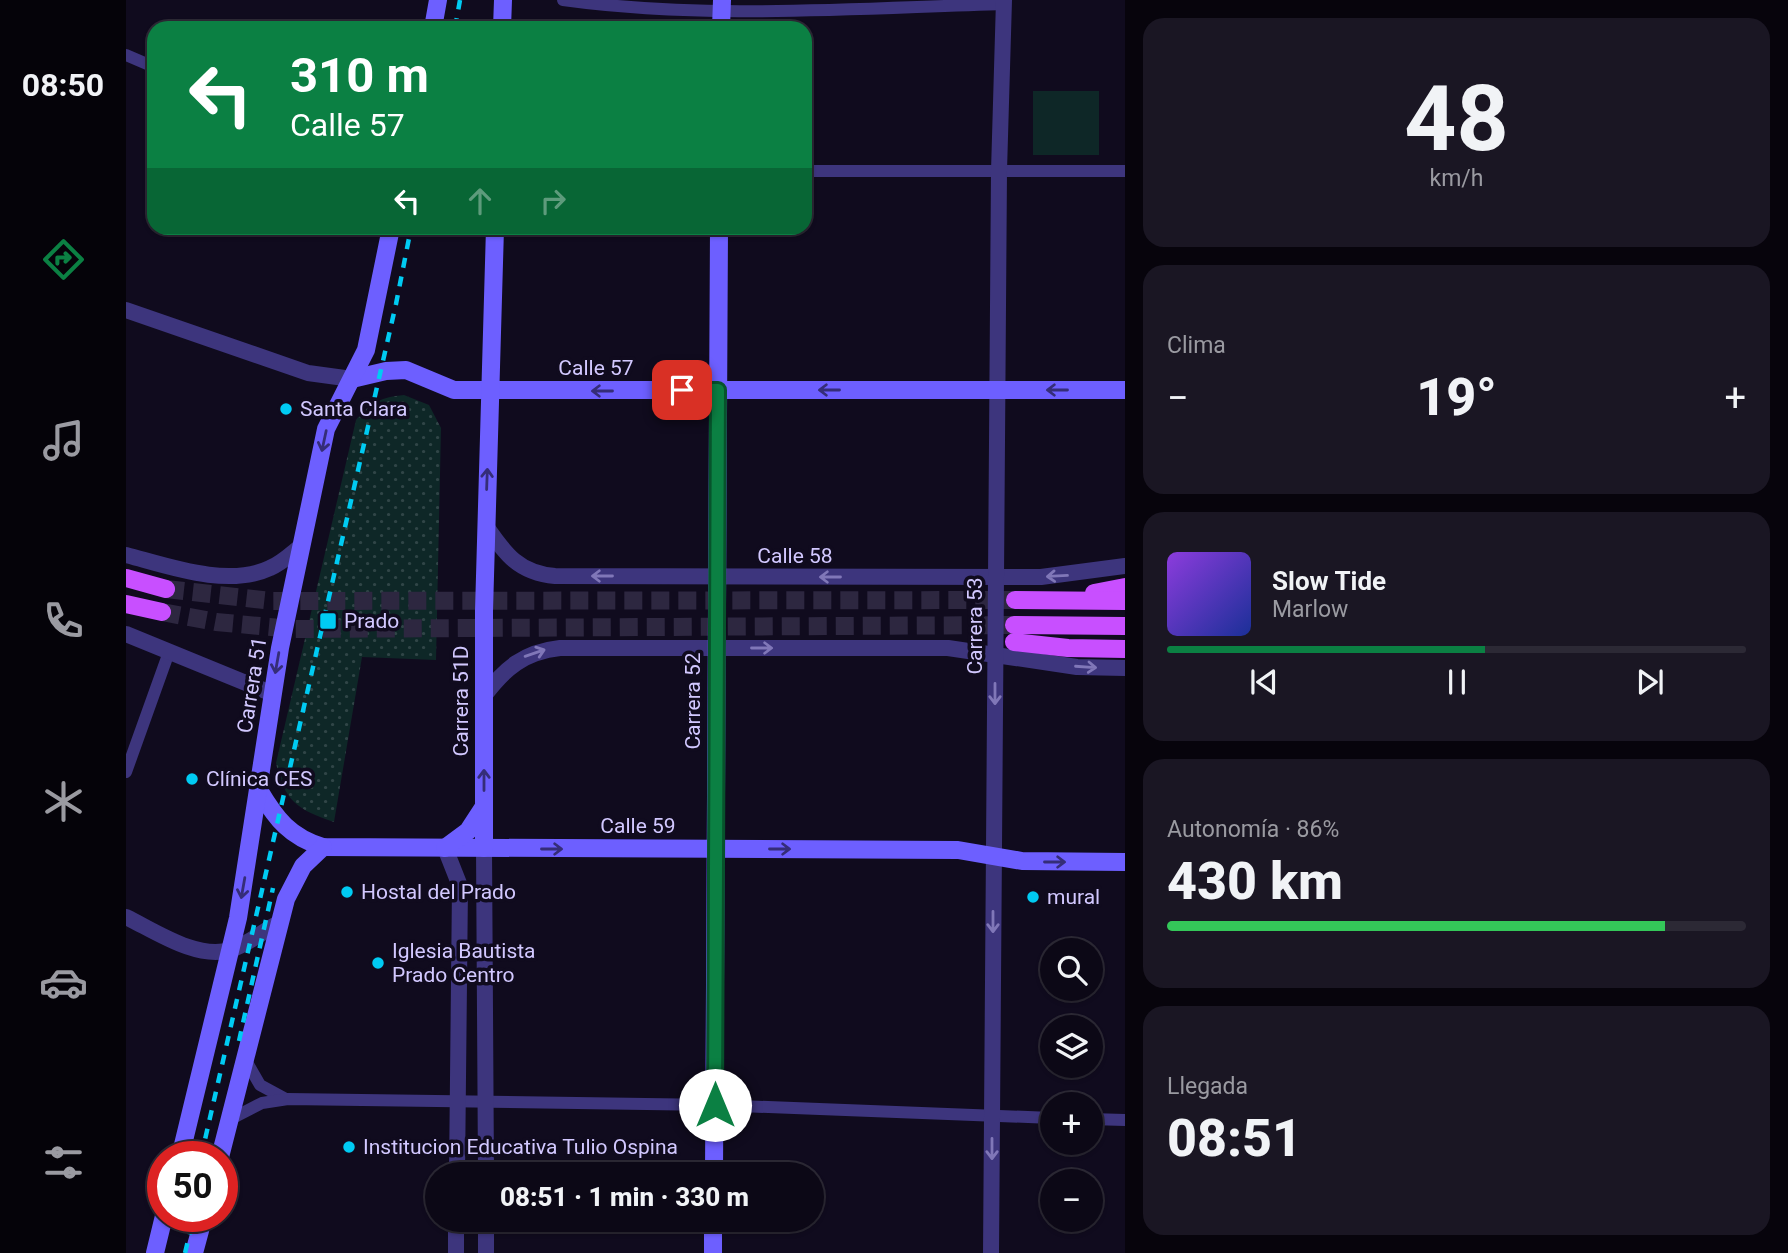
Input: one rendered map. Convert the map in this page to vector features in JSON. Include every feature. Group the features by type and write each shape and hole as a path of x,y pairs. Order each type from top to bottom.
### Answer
{"main road":[{"path":"434,21 439,0"},
{"path":"502,21 503,0"},
{"name":"Carrera 51","path":"184,1141 231,950 273,694 326,429 366,350 390,235"},
{"name":"Carrera 51D","path":"484,848 486,526 495,235"},
{"name":"Carrera 52","path":"714,1162 719,235"},
{"name":"Calle 57","path":"352,379 386,371 407,370 454,390 490,391 1125,390"},
{"path":"126,578 166,589"},
{"path":"1058,600 1125,587"},
{"path":"1015,600 1125,601"},
{"path":"126,604 162,612"},
{"path":"1125,625 1014,634 1068,648 1125,649"},
{"name":"Calle 59","path":"259,790 281,824 302,839 323,847 958,850 1034,862 1125,862"},
{"path":"445,848 468,831 483,808"},
{"path":"224,1141 279,923 295,877 323,847"},
{"path":"155,1253 160,1232"},
{"path":"194,1253 200,1232"},
{"path":"713,1232 713,1253"}],"street":[{"path":"563,0 644,9 721,13 1004,2"},
{"name":"Carrera 53","path":"991,1253 999,171 1004,2"},
{"path":"126,55 147,63"},
{"path":"812,171 1125,171"},
{"name":"Calle 57","path":"126,310 308,373 352,379"},
{"name":"Calle 58","path":"486,526 510,559 539,574 996,577 1062,576 1125,566"},
{"path":"126,555 176,567 238,575 269,569 301,546"},
{"path":"126,635 273,694"},
{"path":"484,696 512,664 544,650 948,648 1077,667 1125,668"},
{"path":"126,772 169,652"},
{"path":"445,848 460,886 457,1162"},
{"name":"Carrera 51D","path":"484,848 486,1162"},
{"path":"126,917 196,949 231,950 279,923"},
{"path":"245,1059 260,1085 288,1099"},
{"path":"229,1120 262,1103 288,1099 715,1105 1040,1117"},
{"path":"1103,1119 1125,1120"},
{"path":"456,1232 456,1253"},
{"path":"486,1232 486,1253"}],"green space":[{"path":"1033,91 1099,91 1099,155 1033,155"},
{"path":"404,395 429,405 441,428 436,660 362,657 334,822 311,813 294,802 283,787 276,763 356,420 377,402"}],"tunnel":[{"path":"166,589 272,601 1015,600"},
{"path":"162,612 216,622 292,629 1014,625"}],"railway":[{"path":"456,21 460,0"},
{"path":"205,1141 410,235"},
{"path":"239,1041 273,888"},
{"path":"185,1253 190,1232"}],"place":[{"name":"Santa Clara","path":"286,409"},
{"name":"Prado","path":"328,621"},
{"name":"Clínica CES","path":"192,779"},
{"name":"Hostal del Prado","path":"347,892"},
{"name":"mural","path":"1033,897"},
{"name":"Iglesia Bautista Prado Centro","path":"378,963"},
{"name":"Institucion Educativa Tulio Ospina","path":"349,1147"}],"route":[{"path":"682,390 718,390 715,1105"}]}
